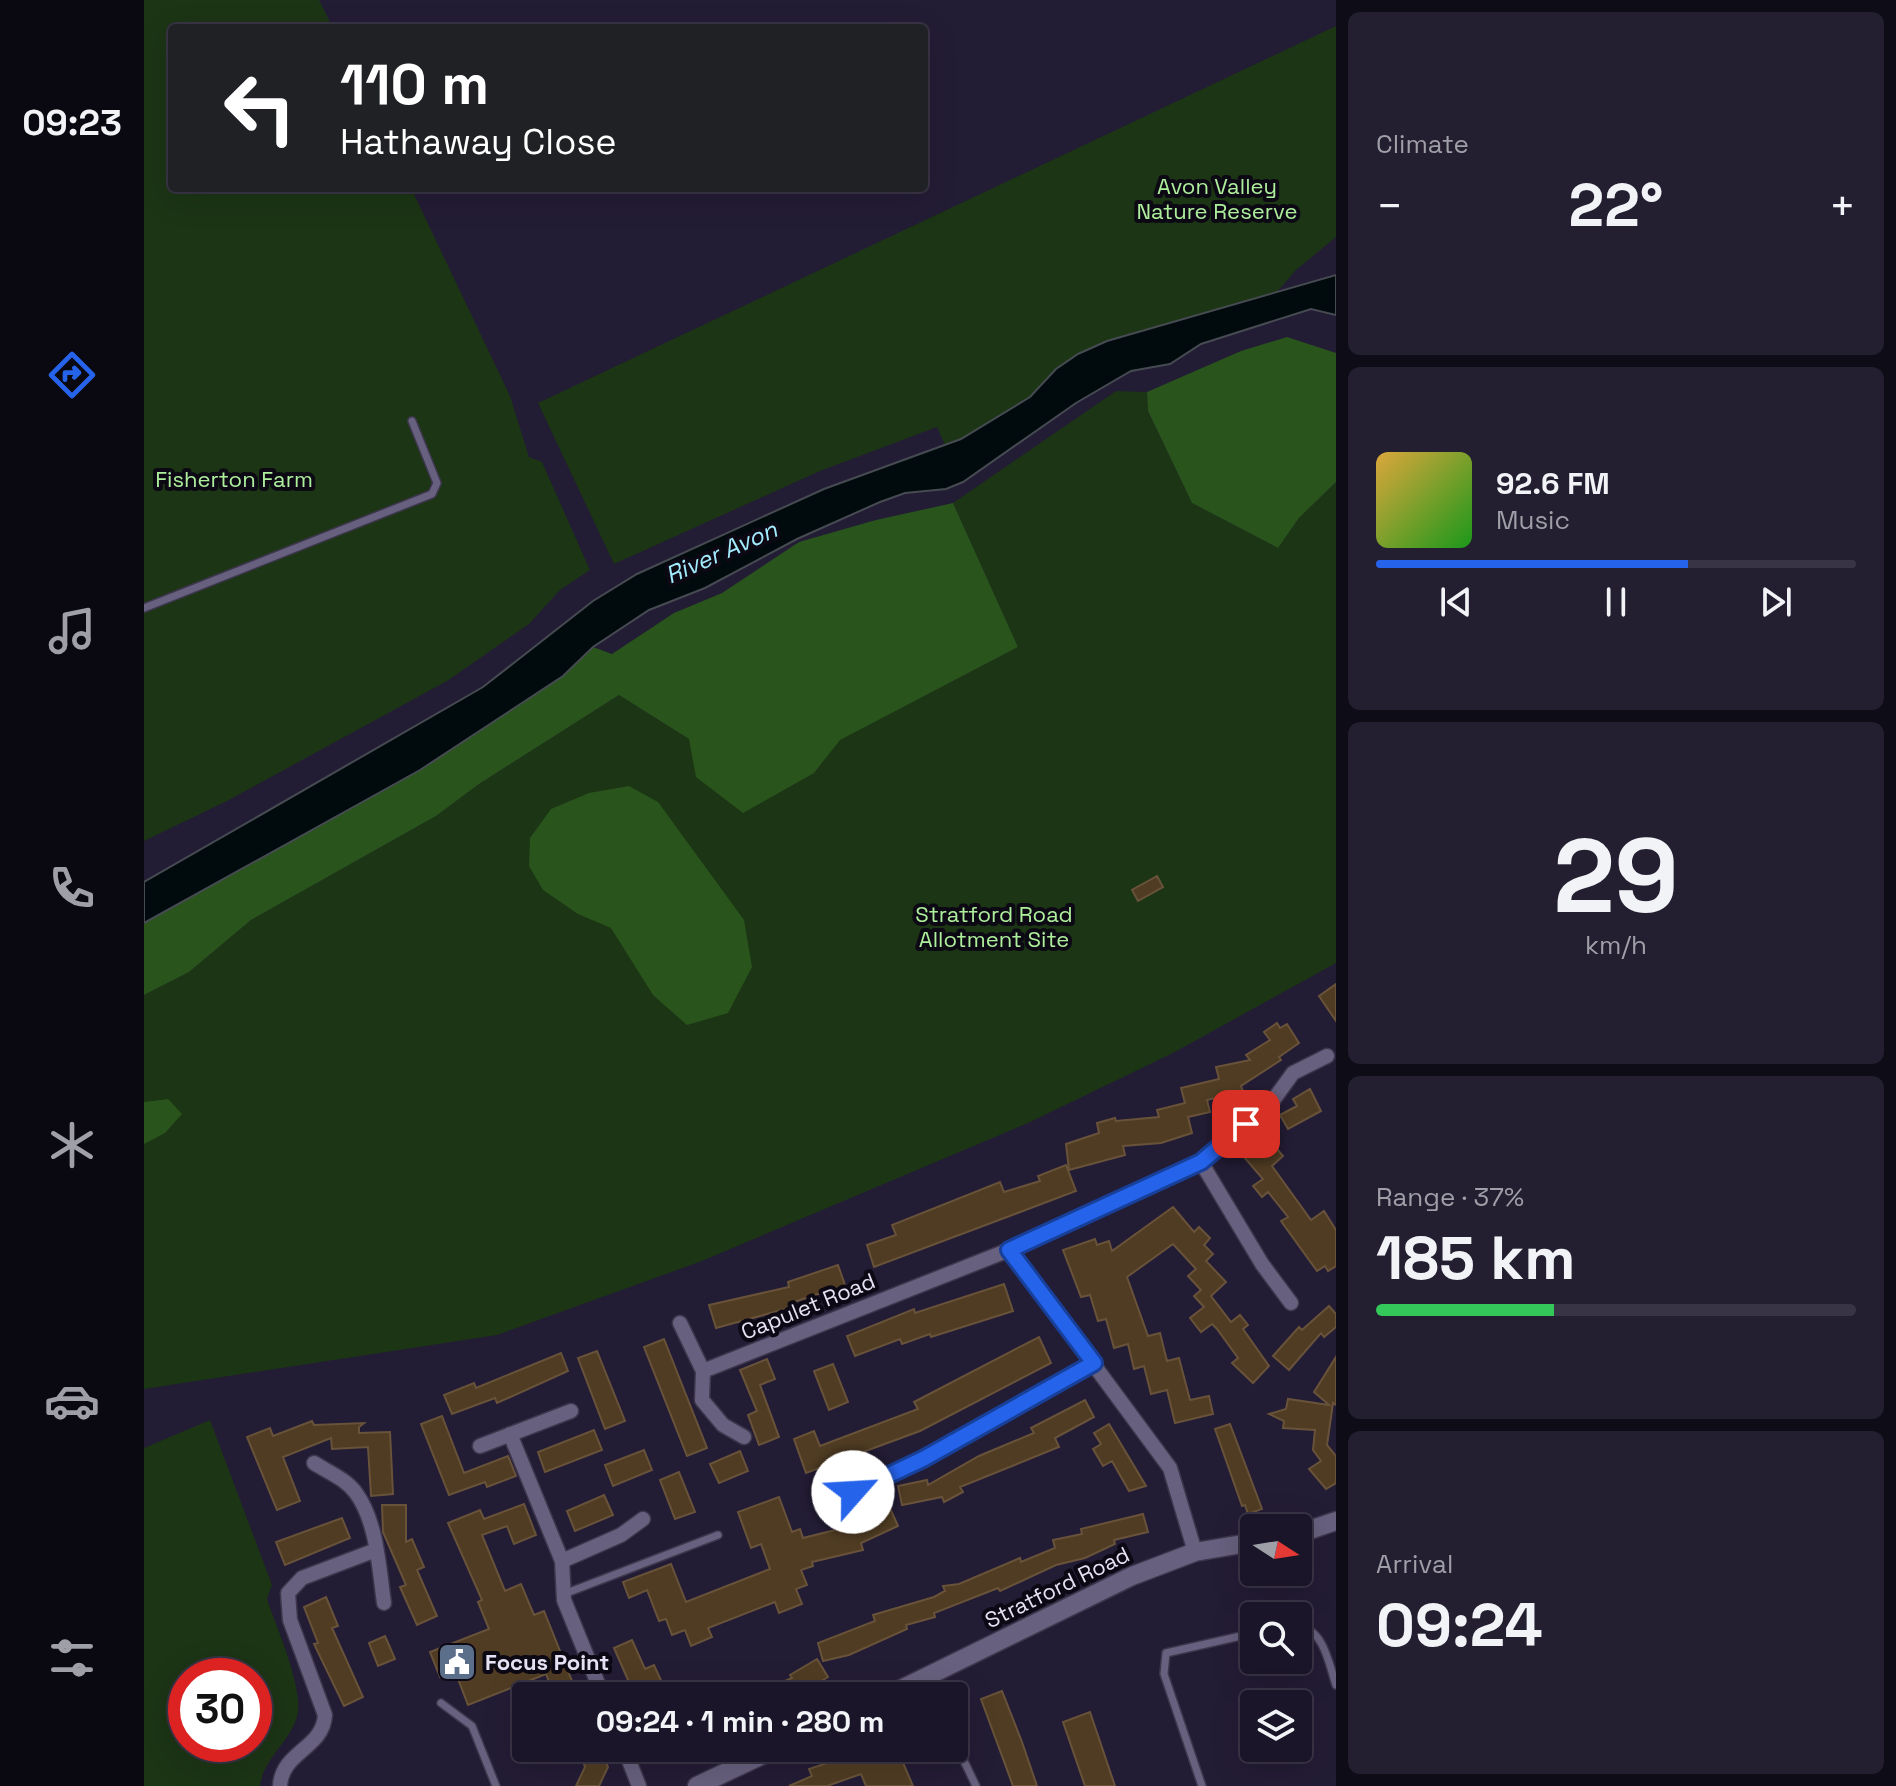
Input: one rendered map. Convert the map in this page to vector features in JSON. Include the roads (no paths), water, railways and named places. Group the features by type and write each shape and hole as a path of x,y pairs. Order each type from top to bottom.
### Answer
{"street":[{"name":"Capulet Road","path":"703,1371 1009,1250 1201,1162 1269,1106 1293,1073 1327,1056"},
{"path":"1201,1162 1262,1264 1291,1303"},
{"path":"1009,1250 1170,1468 1195,1552"},
{"path":"680,1323 703,1371 702,1400 723,1425 744,1437"},
{"path":"849,1510 853,1492 923,1459 1094,1363"},
{"path":"480,1446 571,1411"},
{"path":"510,1434 562,1561 564,1594 598,1682"},
{"path":"314,1463 355,1492 376,1550 384,1603"},
{"path":"562,1561 621,1535 643,1519"},
{"path":"1312,1529 1336,1521"},
{"name":"Stratford Road","path":"917,1682 1132,1576 1195,1552 1240,1544"},
{"path":"280,1786 286,1763 316,1739 325,1715 290,1620 288,1593 302,1578 376,1550"},
{"path":"630,1762 639,1786"},
{"path":"697,1786 748,1762"}],"lane":[{"path":"144,608 432,494 437,483 434,471 412,421"},
{"path":"564,1594 718,1535"},
{"path":"1312,1633 1321,1641 1336,1685"},
{"path":"1202,1786 1164,1674 1166,1653 1240,1636"},
{"path":"441,1703 472,1726 496,1786"},
{"path":"965,1762 976,1786"}],"water":[{"name":"River Avon","path":"1336,275 1336,315 1311,309 1201,344 1170,364 1131,371 1076,403 963,482 946,489 905,493 880,502 797,539 705,588 649,610 593,647 563,676 420,770 144,923 144,882 483,687 593,601 637,574 824,489 961,439 1030,397 1056,369 1078,354 1107,341"}],"place":[{"name":"Focus Point","path":"457,1662"}],"park label":[{"name":"Avon Valley Nature Reserve","path":"1217,198"},
{"name":"Fisherton Farm","path":"234,479"},
{"name":"Stratford Road Allotment Site","path":"994,926"}]}
